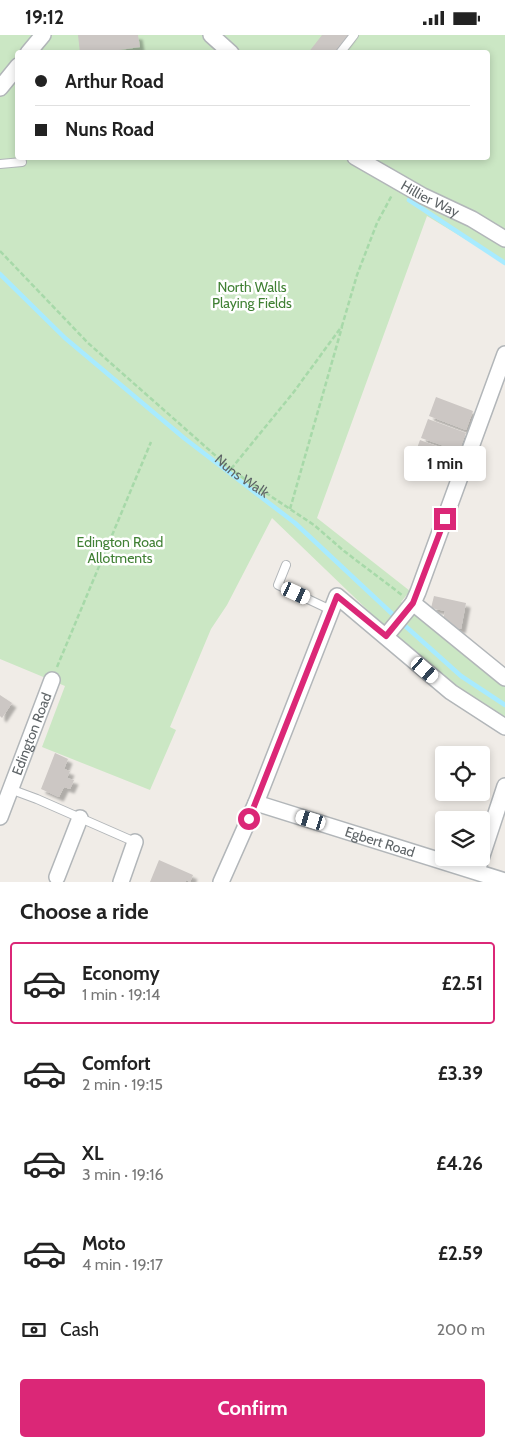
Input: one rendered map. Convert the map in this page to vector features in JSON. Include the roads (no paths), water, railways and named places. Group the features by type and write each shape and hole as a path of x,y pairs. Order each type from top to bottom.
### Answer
{"street":[{"path":"30,50 43,35"},
{"path":"211,35 228,50"},
{"path":"0,88 15,70"},
{"name":"Hillier Way","path":"360,160 423,196 472,219 505,239"},
{"path":"386,636 413,603 505,354"},
{"path":"221,882 256,803 337,596 451,693 505,727"},
{"path":"413,603 505,678"},
{"name":"Edington Road","path":"0,817 52,680"},
{"path":"477,871 505,786"},
{"name":"Egbert Road","path":"256,803 505,881"},
{"path":"57,877 80,818"},
{"path":"121,882 135,842"}],"lane":[{"path":"342,50 354,35"},
{"path":"0,164 22,162"},
{"path":"286,565 278,585 331,610"},
{"path":"10,789 135,842"}],"waterway":[{"path":"409,200 505,263"},
{"path":"0,274 65,338 184,438 295,523 461,676 505,705"}],"park label":[{"name":"North Walls Playing Fields","path":"252,295"},
{"name":"Edington Road Allotments","path":"120,550"}]}
